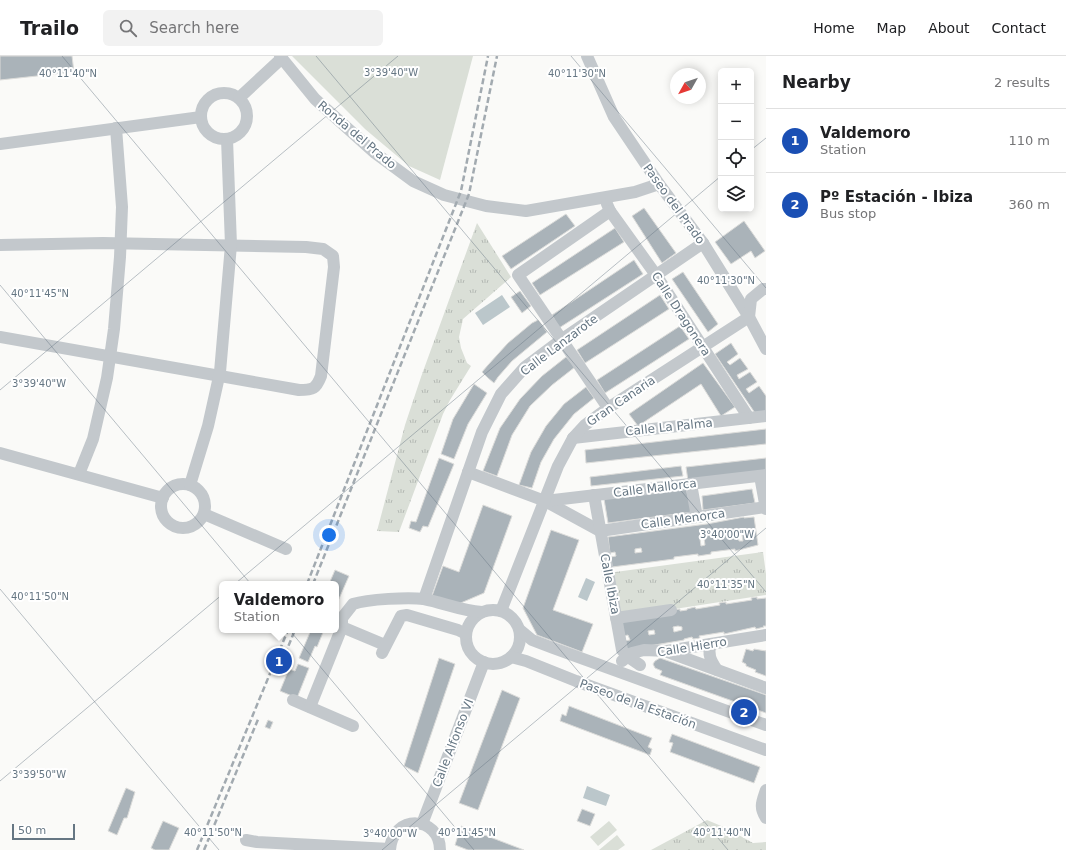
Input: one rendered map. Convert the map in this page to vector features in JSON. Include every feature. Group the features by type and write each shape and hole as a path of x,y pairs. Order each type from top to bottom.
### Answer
{"street":[{"name":"Paseo del Prado","path":"587,56 614,118 659,184 703,243 766,349"},
{"name":"Ronda del Prado","path":"281,57 315,99 375,153 413,181 444,195 486,206 526,211 635,192 659,184"},
{"path":"239,98 281,57"},
{"path":"217,93 233,94 239,98 244,105 247,119 240,132 227,139 212,136 202,125 201,109 205,102 217,93"},
{"path":"0,144 201,117"},
{"path":"79,474 93,439 107,378 114,329 121,243 122,206 116,128"},
{"path":"190,485 208,426 219,376 231,245 227,139"},
{"name":"Calle Dragonera","path":"605,197 610,211 656,275 749,418"},
{"path":"608,408 518,275 610,211"},
{"path":"0,245 121,243 306,247 323,249 333,256 334,267 321,376 318,385 311,390 299,390 0,337"},
{"name":"Calle Lanzarote","path":"424,600 482,432 501,394 525,367 561,340 703,243"},
{"path":"748,317 751,299 763,289 766,289"},
{"name":"Gran Canaria","path":"501,611 558,466 573,438 584,425 608,408 748,317"},
{"name":"Calle La Palma","path":"573,438 766,416"},
{"path":"0,452 163,498"},
{"path":"468,472 545,501 600,531"},
{"path":"763,476 766,508"},
{"name":"Calle Mallorca","path":"545,501 763,476"},
{"path":"179,484 190,485 199,491 204,497 206,504 204,514 197,524 184,529 170,524 162,512 161,504 167,491 172,487 179,484"},
{"path":"691,484 697,517"},
{"name":"Calle Ibiza","path":"594,495 622,650 627,656"},
{"name":"Calle Menorca","path":"600,531 766,508"},
{"path":"204,514 286,549"},
{"path":"310,707 342,627 342,618 349,608 357,603 384,599 424,600 471,612 501,611 513,618 520,630 519,645 511,657 498,663 491,664 476,658 471,651 467,643 466,634 471,621 482,612"},
{"path":"616,618 671,610"},
{"path":"342,627 384,649 401,616 407,614 466,634"},
{"name":"Paseo de la Estación","path":"520,630 532,640 766,725"},
{"name":"Calle Hierro","path":"640,665 645,658 661,651 766,635"},
{"path":"711,644 709,656 717,670"},
{"path":"616,670 627,656 632,653 644,650 661,651 766,688"},
{"path":"627,656 640,665 644,680"},
{"name":"Paseo de la Estación","path":"511,657 526,661 576,681 766,750"},
{"name":"Calle Alfonso VI","path":"422,824 484,662"},
{"path":"293,700 353,726"},
{"path":"766,790 761,809 766,818"},
{"path":"246,840 285,844 390,850 390,842 399,828 414,823 422,824 434,832 438,838 440,850"}],"green space":[{"path":"292,56 473,56 440,180 409,166 365,129"},
{"path":"477,223 511,277 463,319 459,337 461,348 467,363 471,366 443,414 399,532 377,531 405,425"},
{"path":"763,552 766,574 766,595 616,618 608,573"},
{"path":"707,820 726,828 753,843 766,842 766,850 651,850"},
{"path":"609,821 617,830 598,846 590,837"},
{"path":"617,835 625,845 618,850 599,850"}],"shaded area":[{"path":"502,295 510,307 483,325 475,313"},
{"path":"586,578 595,582 587,601 578,597"},
{"path":"587,786 610,795 606,806 583,798"}],"building":[{"path":"0,56 72,56 74,72 0,80"},
{"path":"644,208 676,253 662,263 632,216"},
{"path":"566,214 575,226 511,269 502,256"},
{"path":"744,221 765,251 755,258 751,251 731,264 715,242"},
{"path":"615,228 624,242 540,295 532,283"},
{"path":"634,260 643,274 559,328 552,315"},
{"path":"683,272 718,324 708,332 672,279"},
{"path":"520,291 531,306 522,313 511,297"},
{"path":"660,295 669,309 585,363 577,350"},
{"path":"538,320 547,332 512,361 494,383 482,372 508,343 532,323"},
{"path":"680,326 689,339 605,393 597,380"},
{"path":"731,343 738,354 727,362 730,365 740,358 748,369 737,375 739,379 750,372 757,382 746,389 749,393 759,386 766,396 766,412 755,413 715,354"},
{"path":"566,357 575,367 552,385 530,406 512,435 497,476 483,471 500,428 520,399 542,376"},
{"path":"703,363 735,407 721,416 701,384 638,426 629,414"},
{"path":"474,384 487,393 468,424 454,459 441,454 453,419"},
{"path":"586,387 594,398 574,414 554,439 541,462 532,488 519,485 531,452 546,426 564,404"},
{"path":"766,429 766,444 586,463 585,450"},
{"path":"439,458 454,464 428,527 423,526 420,532 409,528 411,521 416,522"},
{"path":"766,458 766,471 688,481 686,467"},
{"path":"681,466 683,476 591,486 590,477"},
{"path":"686,488 692,512 608,523 604,499"},
{"path":"752,489 755,503 703,510 702,496"},
{"path":"483,505 512,516 484,593 456,605 432,596 443,566 459,572"},
{"path":"744,517 754,517 758,545 735,551 735,549 711,552 711,554 698,556 698,554 674,557 674,559 612,567 611,557 616,556 615,552 610,553 608,537 707,524","holes":["742,534 743,541 739,541 738,535","704,538 705,545 701,546 700,539","641,548 642,552 635,553 635,549"]},
{"path":"551,530 579,540 553,610 593,624 582,652 537,635 523,608"},
{"path":"335,570 349,576 339,599 339,581 330,581"},
{"path":"751,598 766,598 766,626 763,626 764,627 756,629 755,627 724,634 724,632 699,636 700,638 693,639 692,637 684,640 625,650 624,641 630,640 628,635 623,636 620,619 680,609 680,611 687,610 695,607 696,609 720,605 719,603 726,602 726,604 752,600","holes":["673,627 682,627 682,630 674,632","654,630 655,634 649,635 648,631"]},
{"path":"310,633 323,633 317,647 315,646 308,662 299,658"},
{"path":"746,649 753,651 754,649 766,651 766,676 755,672 756,670 746,666 746,664 742,662"},
{"path":"439,658 455,664 418,773 404,766"},
{"path":"660,658 766,695 766,713 660,675 662,671 655,668 653,664"},
{"path":"298,664 309,668 297,698 280,691 289,669 295,671"},
{"path":"502,690 520,698 478,810 459,803"},
{"path":"569,706 652,738 648,747 652,749 650,755 560,721 562,714 566,716"},
{"path":"268,720 273,722 270,729 265,727"},
{"path":"672,734 760,767 754,783 670,752 673,743 669,742"},
{"path":"126,788 135,792 127,818 124,818 117,835 108,831"},
{"path":"582,809 595,814 590,826 577,821"},
{"path":"163,821 179,828 169,850 155,850 151,848"},
{"path":"461,826 524,850 468,850 455,845"}],"railway":[{"path":"308,581 461,191 488,56"},
{"path":"314,581 469,194 497,56"},
{"path":"197,850 287,633"},
{"path":"285,654 294,633"},
{"path":"204,850 259,717"}],"place":[{"name":"Valdemoro","path":"279,661"},
{"name":"Pº Estación - Ibiza","path":"744,712"}]}
